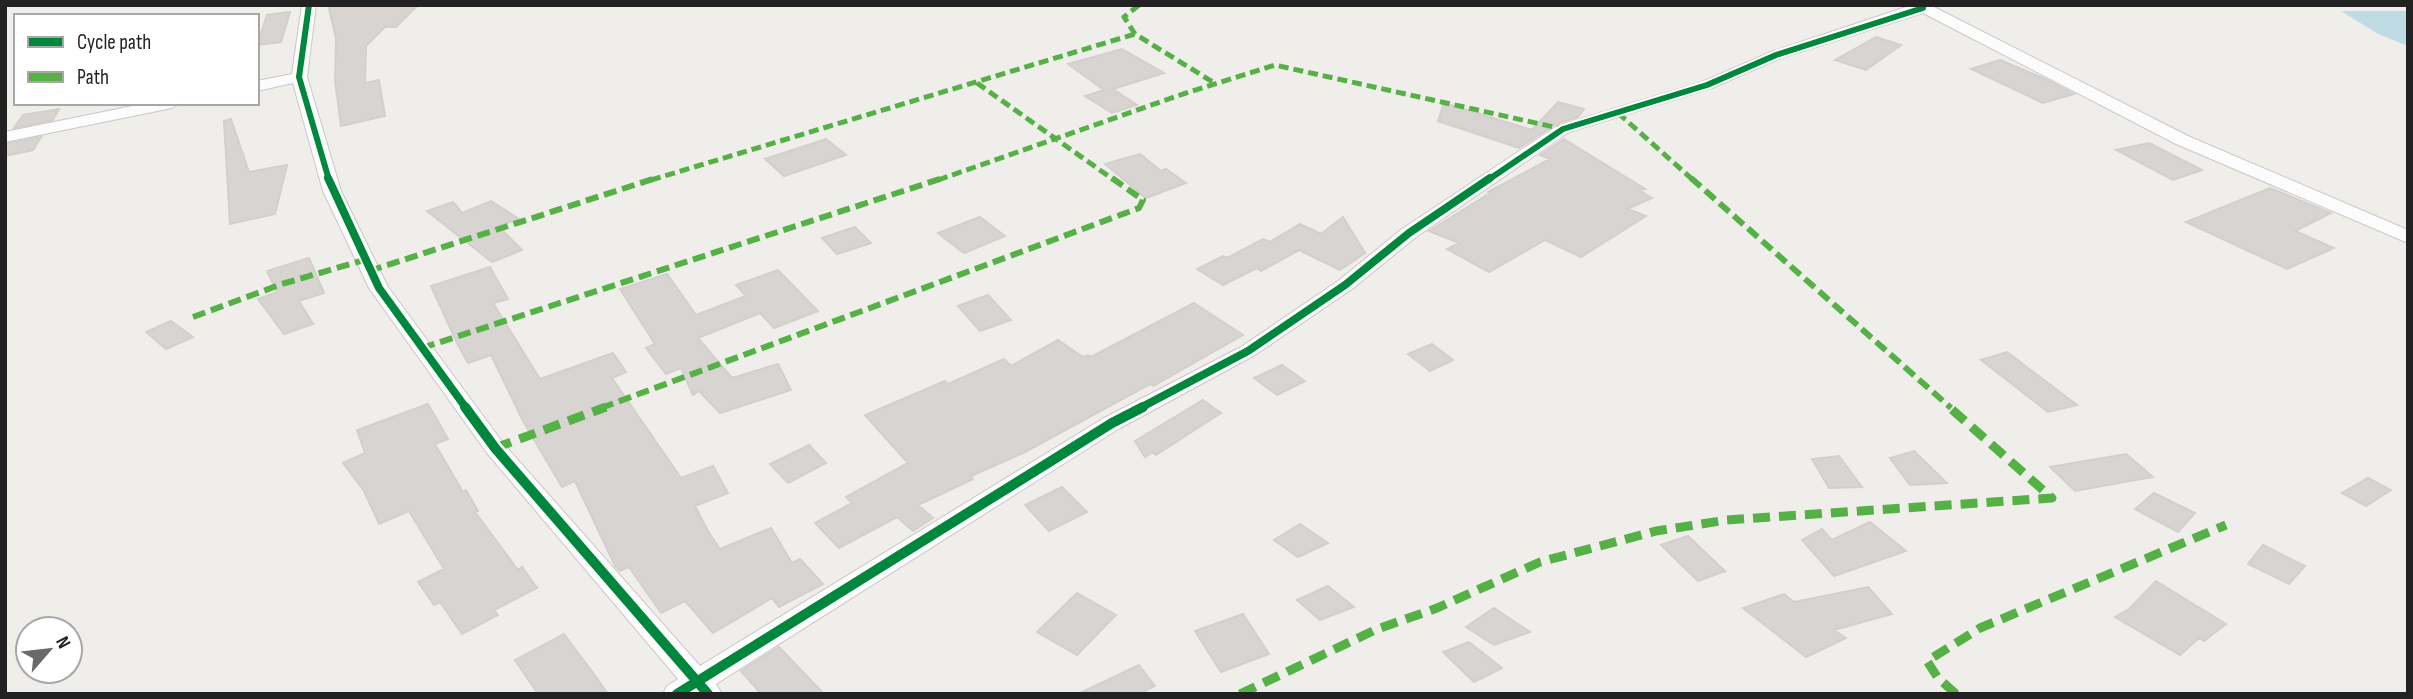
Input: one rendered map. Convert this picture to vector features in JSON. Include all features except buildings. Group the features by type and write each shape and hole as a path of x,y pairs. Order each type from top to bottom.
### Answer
{"street":[{"path":"309,5 299,77 332,191 379,288 495,448 702,687"},
{"path":"677,694 702,687 1112,423 1248,351 1345,285 1409,233 1563,129 1707,85 1776,55 1921,7 2182,140 2408,237"},
{"path":"259,86 299,77"},
{"path":"5,137 162,105"}],"water":[{"path":"2341,11 2408,11 2408,46 2378,34"}],"marked path":[{"path":"1139,5 1124,17 1135,34 1216,84"},
{"path":"369,271 694,166 1135,34"},
{"path":"422,348 837,214 1115,120 1183,94 1275,65 1563,129"},
{"path":"495,448 1139,208 1143,200 977,83"},
{"path":"1240,694 1375,630 1437,608 1540,562 1656,531 1727,520 2052,498 1618,113"},
{"path":"193,317 282,284 364,260"},
{"path":"1956,694 1938,678 1927,661 1980,628 2226,525"}],"cycle path":[{"path":"309,5 299,77 332,191 379,288 495,448 708,694"},
{"path":"677,694 1112,423 1248,351 1345,285 1409,233 1563,129 1707,85 1776,55 1923,8"}]}
